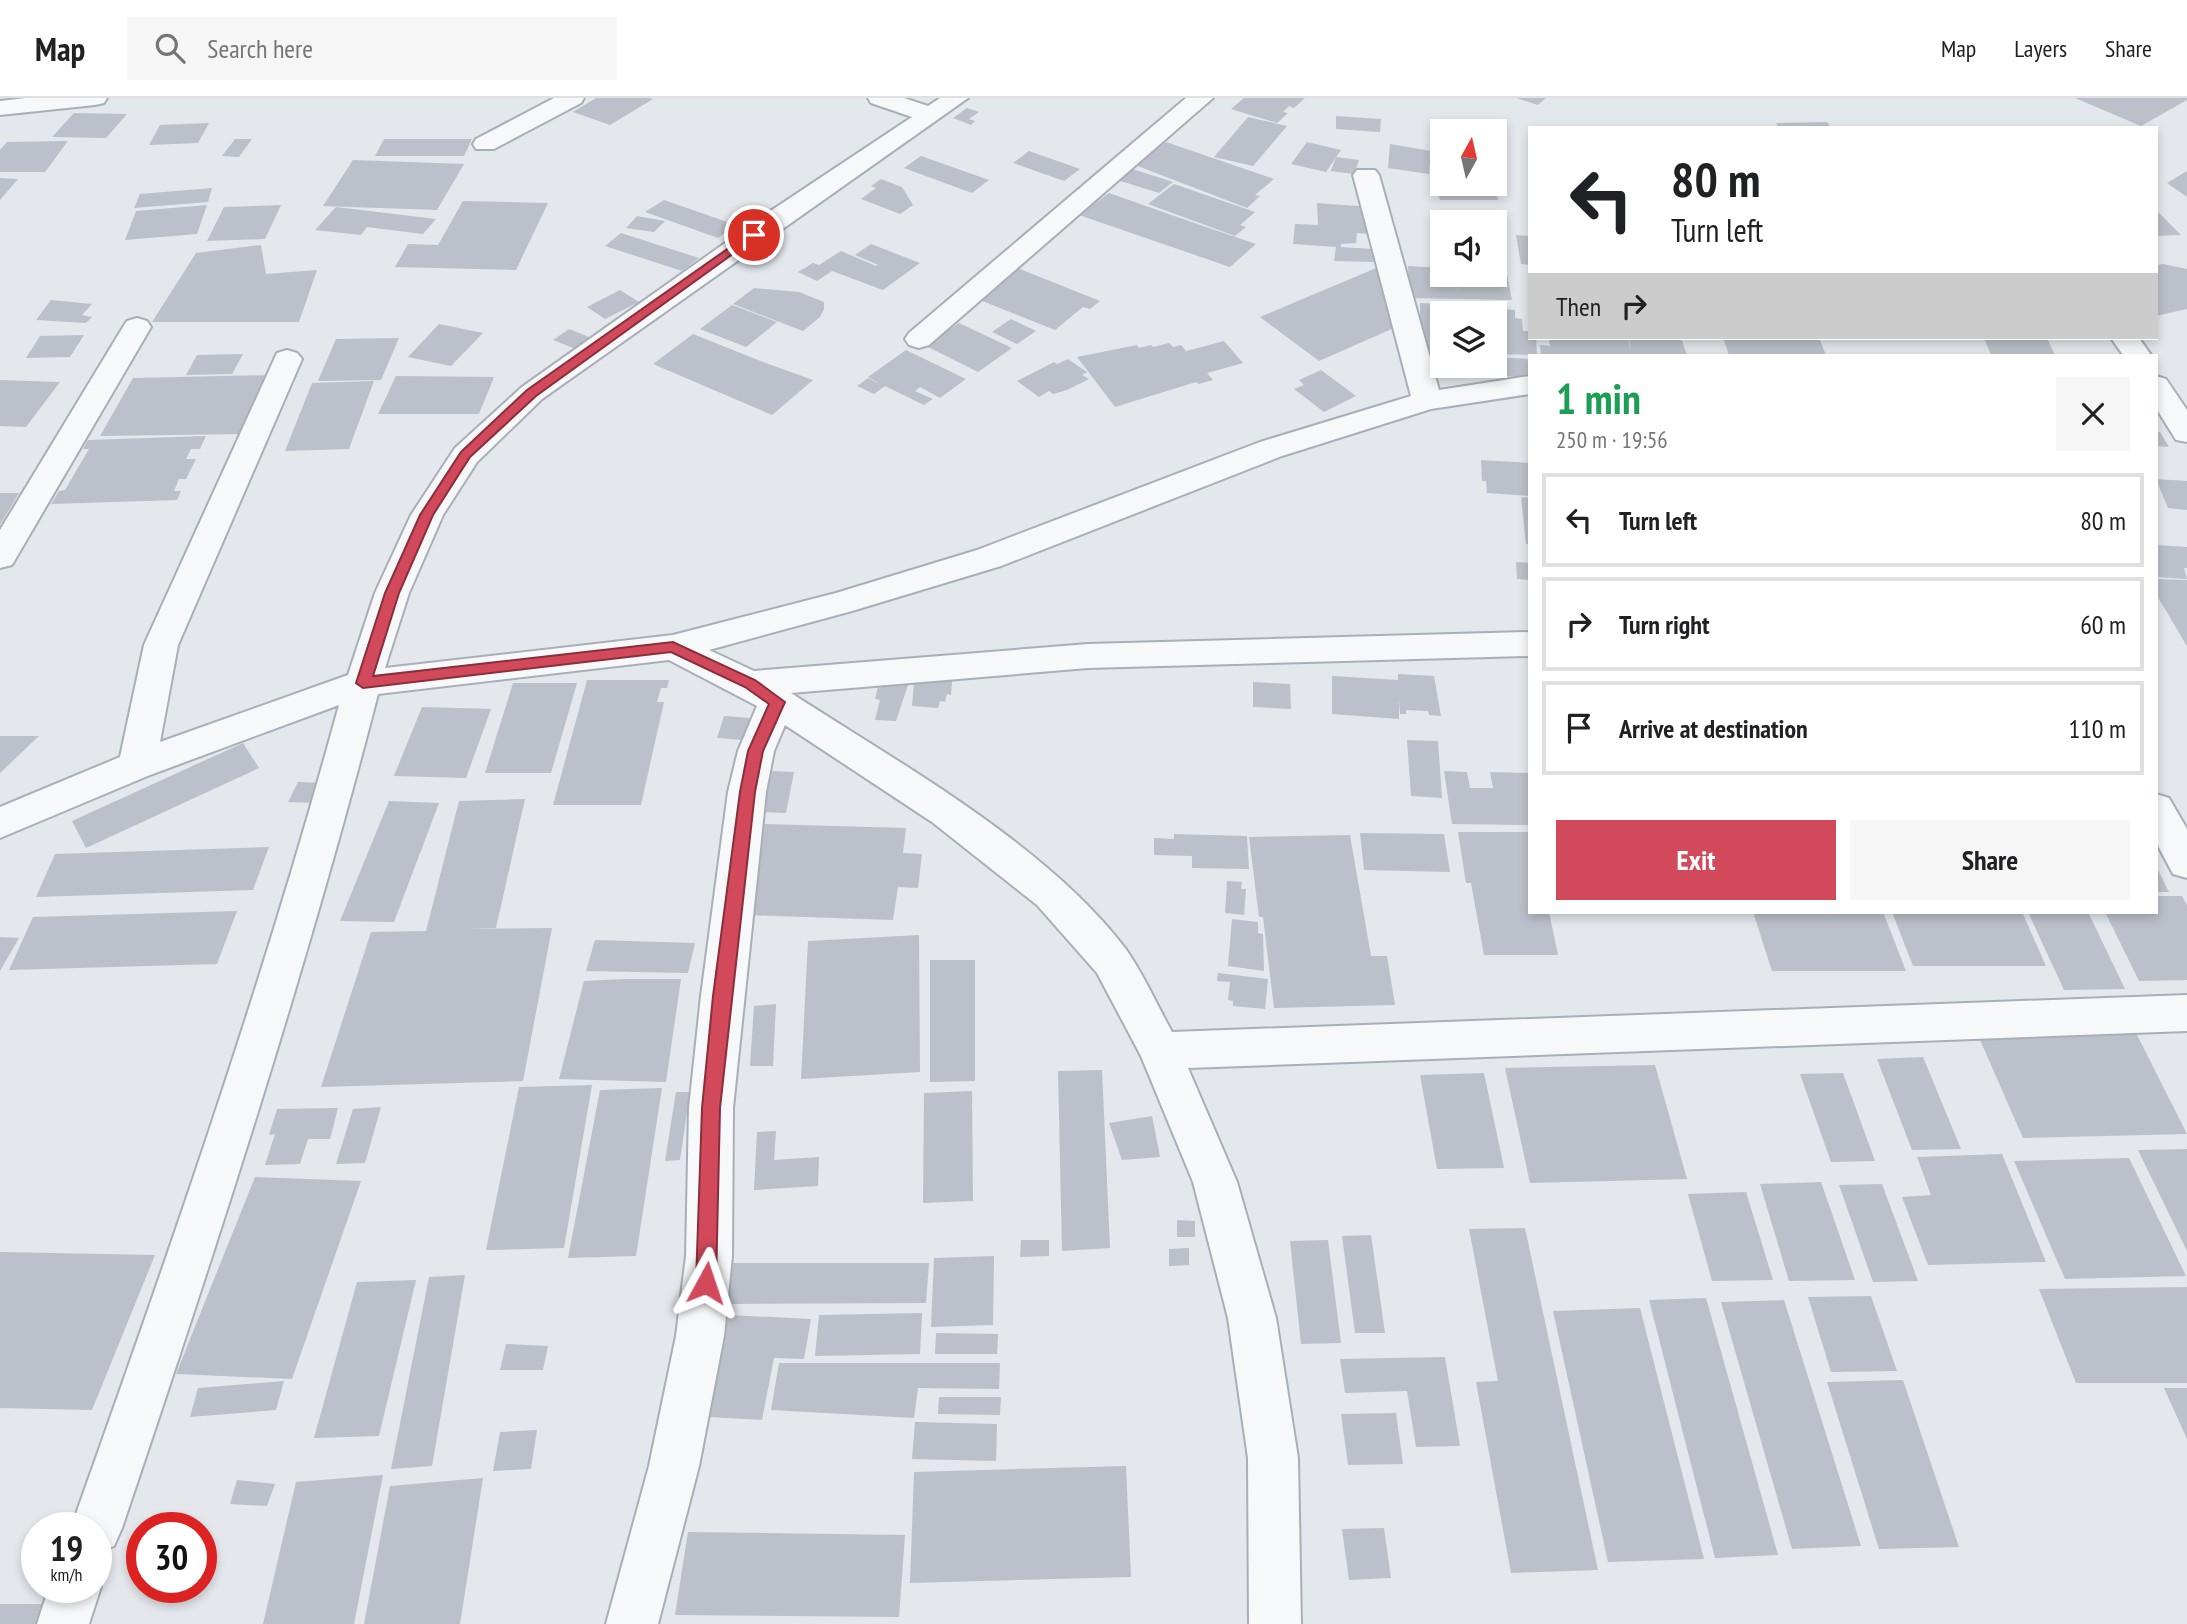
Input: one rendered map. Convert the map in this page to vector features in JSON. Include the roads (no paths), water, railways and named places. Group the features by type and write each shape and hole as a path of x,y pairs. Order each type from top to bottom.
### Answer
{"street":[{"path":"0,108 95,98"},
{"path":"485,145 572,98"},
{"path":"880,98 931,115"},
{"path":"102,1512 197,1238 317,856 363,683 392,593 427,515 466,455 532,393 775,220 956,98"},
{"path":"919,339 1201,98"},
{"path":"1366,175 1427,401"},
{"path":"0,557 137,327"},
{"path":"137,765 161,645 287,359"},
{"path":"0,823 137,765 363,683 673,647 840,603 989,558 1271,449 1427,401 1528,385"},
{"path":"2158,388 2187,433"},
{"path":"763,693 1088,656 1528,644"},
{"path":"673,647 763,693 945,812 1051,894 1111,961 1160,1051 1215,1182 1252,1318 1273,1458 1275,1624"},
{"path":"632,1624 674,1466 700,1336 709,1256 711,1108 747,792 756,751 763,693"},
{"path":"2158,812 2187,863"},
{"path":"1160,1051 2187,1013"},
{"path":"63,1624 70,1603"}]}
